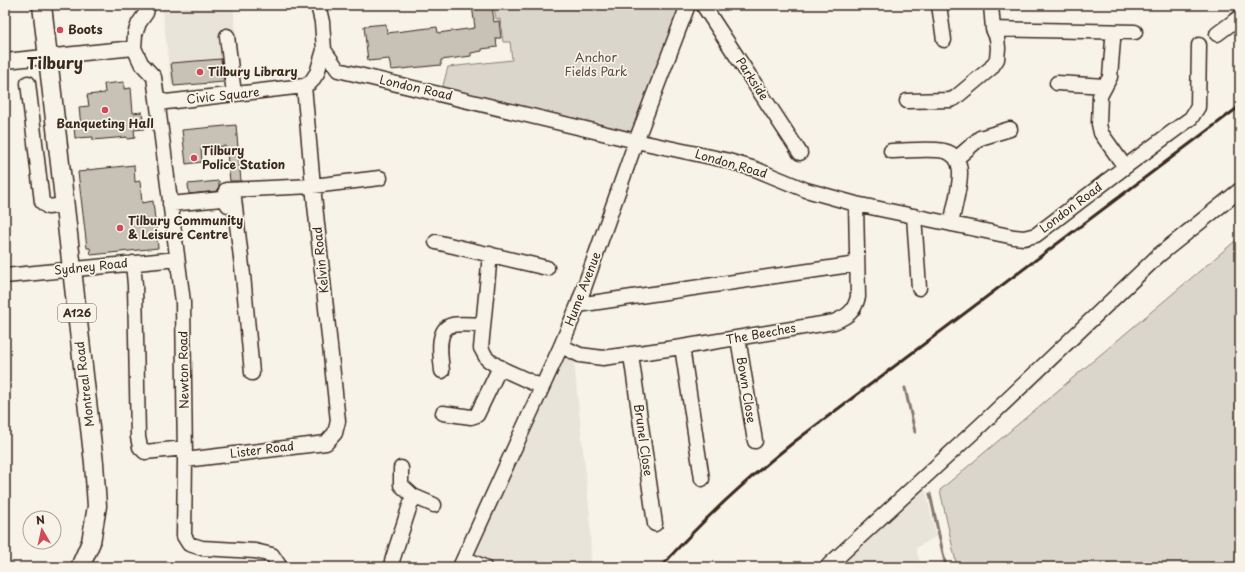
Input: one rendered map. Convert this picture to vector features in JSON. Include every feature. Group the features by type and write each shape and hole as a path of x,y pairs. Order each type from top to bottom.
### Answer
{"main road":[{"name":"A126","path":"42,5 48,56"},
{"name":"Montreal Road","path":"48,56 94,463 97,506 91,542 80,567"}],"street":[{"path":"148,5 146,13 139,23 135,34 134,48 141,63 154,77 157,99"},
{"path":"309,82 317,73 324,50 322,22 318,5"},
{"name":"Hume Avenue","path":"462,563 561,346 578,305 636,141 688,5"},
{"name":"Parkside","path":"703,5 800,153"},
{"path":"939,5 944,40"},
{"path":"907,101 950,100 955,98 991,68 997,59 998,48 991,5"},
{"path":"1217,34 1240,17"},
{"path":"994,29 1135,32"},
{"path":"227,36 234,94"},
{"path":"1113,40 1110,77 1100,96 1099,124 1101,133 1125,167"},
{"name":"London Road","path":"338,70 636,141 725,160 747,166 806,190 856,204 1024,238 1036,235 1191,118 1198,107 1199,45"},
{"path":"5,61 134,48"},
{"path":"324,50 338,70"},
{"name":"Civic Square","path":"157,99 166,102 234,94 309,82 327,72 338,70"},
{"name":"Kelvin Road","path":"309,82 313,186 338,421 335,433"},
{"path":"28,83 42,202 48,207 65,205"},
{"path":"1056,83 1105,86"},
{"name":"Newton Road","path":"157,99 183,302 185,454 184,536 189,544 202,548 255,551 272,555 280,567"},
{"path":"956,159 980,138 1010,129"},
{"path":"891,151 935,150 952,154 960,168 960,177 951,224"},
{"path":"252,373 243,275 230,190 313,186 380,178"},
{"path":"827,567 980,426 1159,256 1240,190"},
{"path":"170,204 222,199 225,200 228,205"},
{"name":"The Beeches","path":"561,346 580,355 603,358 631,355 834,322 850,314 856,307 858,298 856,204"},
{"path":"914,216 918,288"},
{"path":"436,242 547,268"},
{"path":"490,254 481,348 487,359 500,367 542,387"},
{"name":"Sydney Road","path":"5,276 177,259"},
{"name":"Lister Road","path":"133,263 135,286 138,430 140,447 146,452 185,454 326,443 335,433"},
{"path":"578,305 857,264"},
{"path":"442,371 440,340 445,330 453,324 483,325"},
{"name":"Bown Close","path":"738,338 755,441"},
{"path":"682,347 702,479"},
{"name":"Brunel Close","path":"631,355 655,524"},
{"path":"443,414 471,417 477,415 500,367"},
{"path":"401,468 401,485 413,496 434,505"},
{"path":"394,565 413,496"},
{"path":"462,563 484,567"}],"shaded area":[{"path":"162,5 233,5 240,76 171,85"},
{"path":"561,347 573,352 590,516 591,567 461,567"},
{"path":"922,475 936,536 916,548 921,567 822,567"}],"green space":[{"name":"Anchor Fields Park","path":"494,5 683,5 632,132 628,133 442,89 448,67 512,60 510,42 503,42 500,19 496,19"},
{"path":"1240,237 1240,567 957,567 940,490"}],"building":[{"path":"472,5 492,5 494,22 499,21 501,38 496,38 497,47 482,49 482,51 471,53 471,56 441,60 441,65 391,70 389,59 368,61 364,26 386,24 387,33 437,27 438,33 475,28"},
{"name":"Tilbury Library","path":"221,59 224,82 174,86 171,63"},
{"name":"Banqueting Hall","path":"124,82 124,89 131,88 133,113 142,112 144,129 134,130 135,138 127,139 127,137 93,140 93,137 75,138 74,127 81,126 79,107 89,106 87,95 105,93 104,84"},
{"name":"Tilbury Police Station","path":"236,125 241,181 230,181 225,146 201,148 202,162 186,164 182,130"},
{"name":"Tilbury Community & Leisure Centre","path":"134,165 135,182 140,181 142,203 153,201 158,248 91,255 90,248 87,248 78,172"},
{"path":"219,181 218,191 189,194 188,184"}],"waterway":[{"path":"905,388 915,432"},
{"path":"930,494 946,567"}],"railway":[{"path":"661,567 692,533 724,502 794,442 1240,106"}],"place":[{"name":"Boots","path":"60,30"},
{"name":"Tilbury Library","path":"200,72"},
{"name":"Banqueting Hall","path":"105,110"},
{"name":"Tilbury Police Station","path":"194,158"},
{"name":"Tilbury Community & Leisure Centre","path":"120,228"}],"district":[{"name":"Tilbury","path":"55,63"}]}
